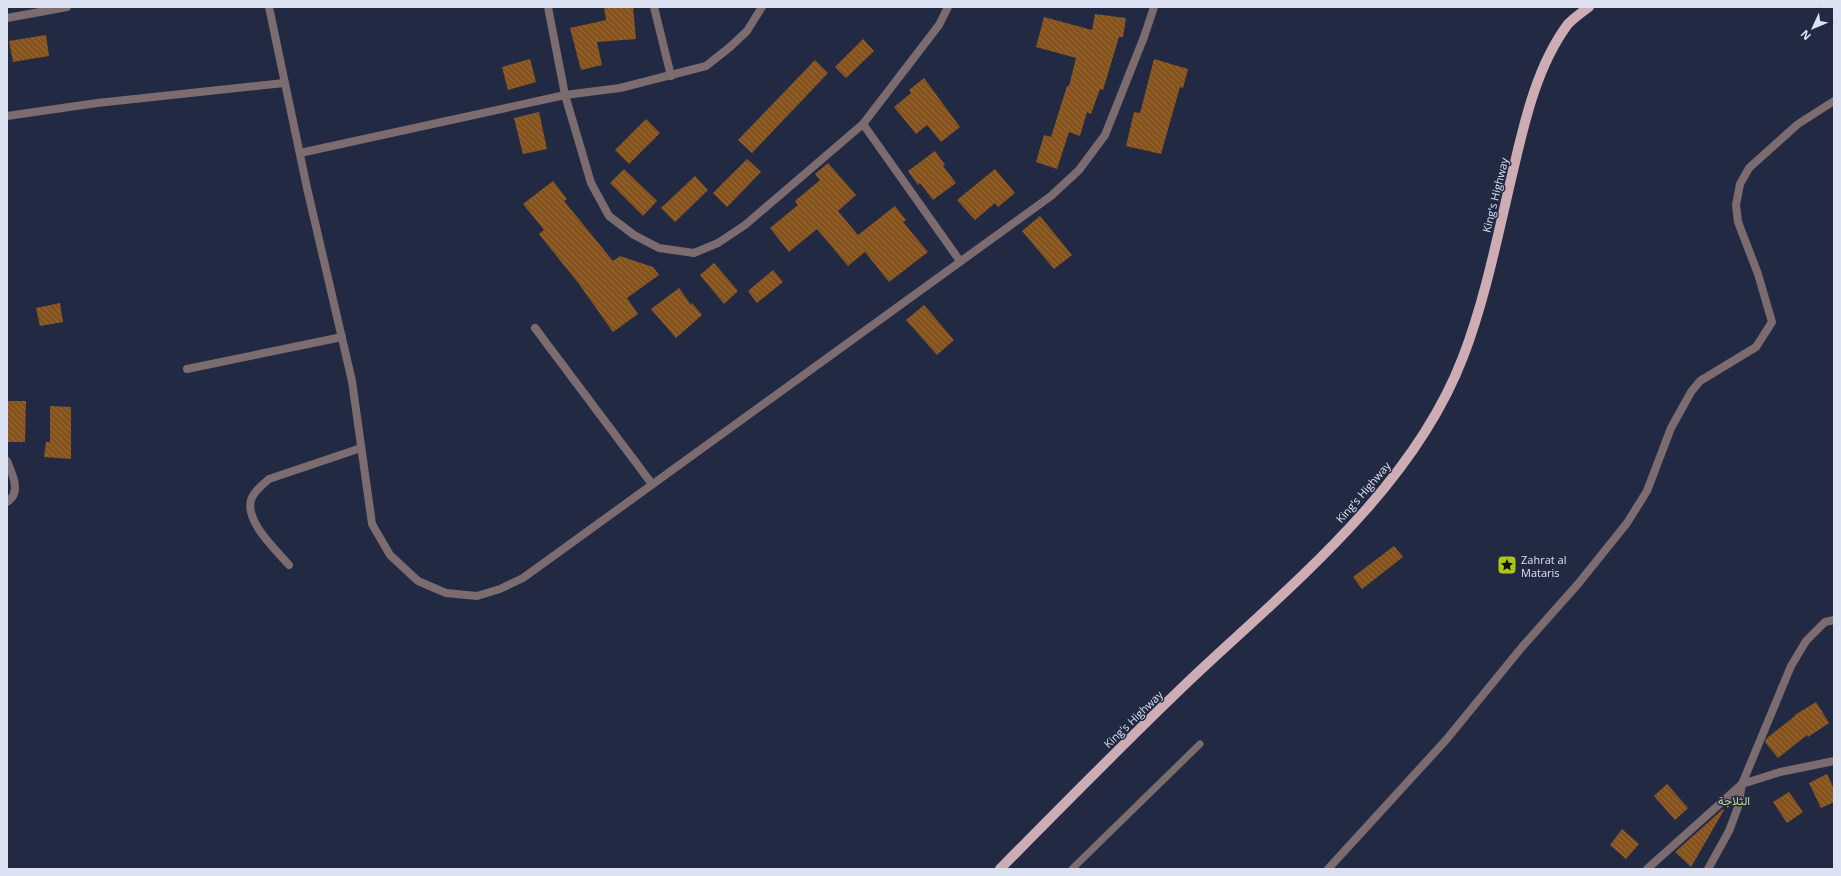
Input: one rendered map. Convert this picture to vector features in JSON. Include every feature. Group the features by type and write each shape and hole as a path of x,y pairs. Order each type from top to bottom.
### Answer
{"main road":[{"name":"King's Highway","path":"1000,869 1182,687 1315,563 1389,484 1413,449 1440,407 1463,357 1486,279 1520,141 1541,76 1550,55 1570,23 1589,7"}],"street":[{"path":"7,18 68,7"},
{"path":"269,7 284,83 352,381 372,524 390,555 418,582 446,593 477,596 500,589 523,578 1051,196 1079,170 1105,135 1144,37 1154,7"},
{"path":"548,7 565,95 591,183 609,216 634,235 659,248 694,253 718,243 746,225 863,124 939,25 948,7"},
{"path":"654,7 672,76"},
{"path":"300,153 565,95 620,88 672,76 706,66 730,47 746,31 762,7"},
{"path":"7,116 97,103 284,83"},
{"path":"1328,869 1446,740 1522,647 1578,584 1626,523 1647,491 1672,428 1691,392 1700,381 1756,347 1763,338 1772,322 1758,274 1738,222 1736,205 1740,184 1749,168 1798,124 1834,101"},
{"path":"863,124 960,261"},
{"path":"535,328 652,484"},
{"path":"187,369 342,337"},
{"path":"289,565 260,531 251,512 251,499 269,479 361,448"},
{"path":"7,461 13,474 15,490 10,500 7,502"},
{"path":"1708,869 1729,831 1738,807 1742,784 1791,666 1806,641 1825,622 1834,620"},
{"path":"1647,869 1742,784 1780,772 1834,761"}],"lane":[{"path":"1072,869 1200,744"}],"building":[{"path":"604,7 633,7 636,39 597,42 602,65 581,70 570,28 606,20"},
{"path":"1095,14 1126,18 1123,37 1119,37 1103,90 1100,89 1091,114 1087,112 1080,136 1069,132 1057,169 1036,162 1044,135 1051,137 1067,86 1069,86 1076,58 1036,47 1044,17 1092,30"},
{"path":"46,35 49,56 13,62 9,41"},
{"path":"863,39 874,51 846,78 835,67"},
{"path":"530,59 536,82 508,90 502,67"},
{"path":"1154,59 1188,69 1183,88 1180,87 1161,154 1126,146 1134,112 1140,113"},
{"path":"815,60 828,73 752,153 738,140"},
{"path":"924,78 960,127 941,142 927,125 916,134 894,107 911,93 909,90"},
{"path":"539,112 547,149 523,154 514,118"},
{"path":"646,119 660,133 629,164 615,150"},
{"path":"935,151 945,165 943,166 956,183 933,200 920,183 918,185 908,171"},
{"path":"747,159 761,172 727,207 713,193"},
{"path":"828,163 856,195 838,211 858,235 895,206 906,220 903,222 928,252 889,282 865,252 848,266 817,229 789,252 770,228 798,205 795,201 820,180 815,174"},
{"path":"624,169 657,201 643,216 610,183"},
{"path":"995,169 1015,193 998,207 995,203 975,220 957,200"},
{"path":"695,176 708,190 675,222 661,208"},
{"path":"553,181 567,199 564,201 613,261 620,256 653,267 659,275 627,298 638,314 613,332 579,284 539,234 544,230 523,204"},
{"path":"1040,216 1072,255 1054,269 1022,231"},
{"path":"714,263 738,291 724,304 700,275"},
{"path":"773,270 783,282 757,303 748,291"},
{"path":"679,288 691,305 692,303 702,315 676,338 651,309"},
{"path":"60,303 63,322 40,326 36,308"},
{"path":"924,305 954,340 937,355 906,320"},
{"path":"7,401 26,401 25,442 7,442"},
{"path":"50,406 71,407 71,459 44,457 46,442 50,442"},
{"path":"1394,546 1403,557 1362,589 1353,577"},
{"path":"1816,702 1829,723 1808,737 1807,735 1778,758 1765,742 1767,738 1795,715"},
{"path":"1827,774 1834,789 1834,802 1821,808 1809,783"},
{"path":"1667,784 1688,808 1675,820 1654,796"},
{"path":"1789,792 1803,812 1787,823 1773,802"},
{"path":"1723,809 1724,810 1691,867 1675,852"},
{"path":"1622,829 1639,844 1626,859 1610,845"}],"place":[{"name":"Zahrat al Mataris","path":"1507,565"}],"district":[{"name":"الثلاجة","path":"1734,800"}]}
